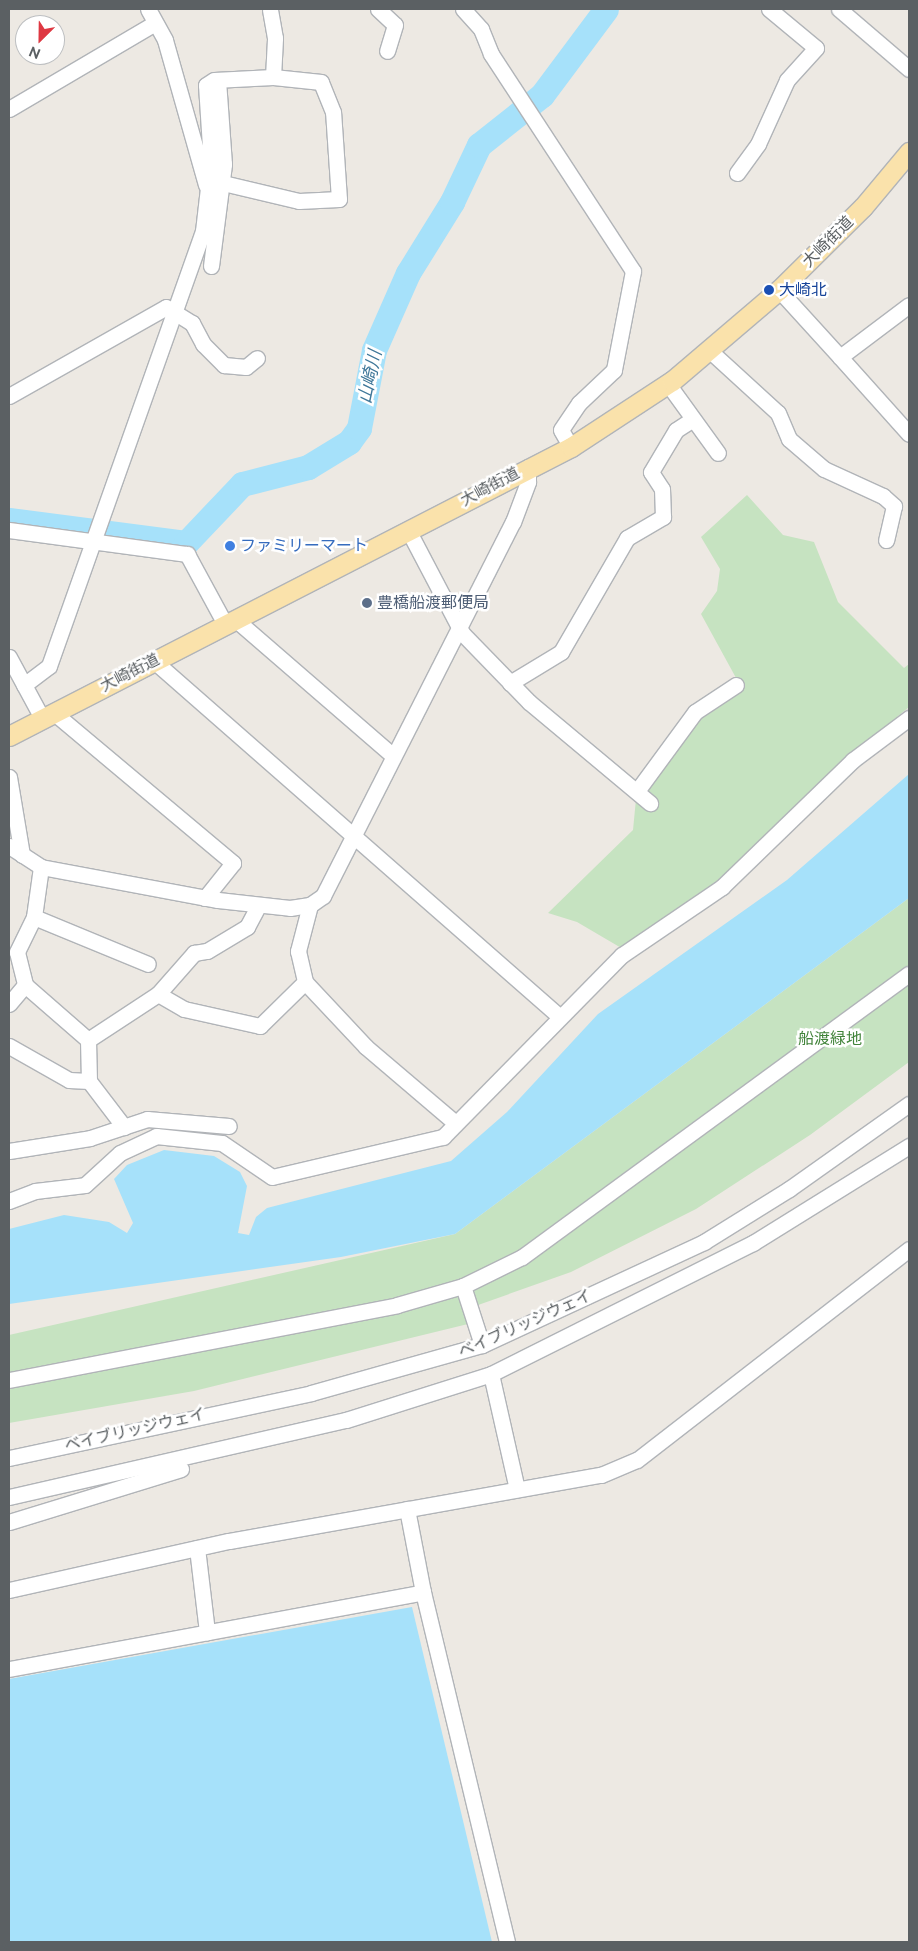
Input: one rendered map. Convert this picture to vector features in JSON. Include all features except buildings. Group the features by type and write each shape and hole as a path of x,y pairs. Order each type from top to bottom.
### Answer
{"main road":[{"name":"大崎街道","path":"9,736 528,467 571,447 668,384 779,290 863,207 909,152"}],"street":[{"path":"148,9 164,40 208,190"},
{"path":"270,9 275,38 273,77"},
{"path":"378,9 395,25 387,52"},
{"path":"462,9 480,29 491,54 528,105 633,271 614,370 579,403 561,430 571,447"},
{"path":"737,173 758,144 787,80 816,48 769,9"},
{"path":"839,9 909,69"},
{"path":"9,109 155,23"},
{"path":"24,685 49,666 177,314 203,231 211,162 204,94 206,85 218,80 273,77 321,82 333,112 339,199 299,201 223,183"},
{"path":"212,266 223,183 218,80"},
{"path":"779,290 909,434"},
{"path":"840,357 909,305"},
{"path":"9,396 166,307 192,323 203,344 224,365 246,367 257,358"},
{"path":"709,350 778,413 789,440 824,469 883,496 894,506 886,540"},
{"path":"668,384 718,453"},
{"path":"510,682 561,652 627,538 663,517 662,489 651,472 676,430 694,419"},
{"path":"9,846 41,867 205,898 258,906 310,905 323,896 392,755 512,522 528,482 528,467"},
{"path":"9,530 97,536 187,554 230,622 392,755"},
{"path":"408,530 458,626 510,682 650,803"},
{"path":"9,657 24,685 48,715 233,863 205,898"},
{"path":"154,661 354,833 456,929 559,1016"},
{"path":"636,791 695,712 736,685"},
{"path":"9,1201 36,1191 85,1186 120,1153 156,1136 222,1143 272,1177 428,1144 443,1137 454,1122 622,955 722,887 853,760 909,718"},
{"path":"9,777 22,855"},
{"path":"41,867 34,917 17,952 26,985 88,1040 89,1081 126,1126 138,1144"},
{"path":"310,905 298,951 305,982 366,1047 454,1122"},
{"path":"88,1040 158,994 194,953 207,951 247,927 258,906"},
{"path":"34,917 148,964"},
{"path":"9,1380 397,1305 462,1286 522,1257 909,974"},
{"path":"158,994 184,1009 260,1026 305,982"},
{"path":"9,1004 26,985"},
{"path":"9,1046 69,1080 89,1081"},
{"name":"ベイブリッジウェイ","path":"9,1458 311,1393 482,1346 704,1242 789,1189 909,1104"},
{"path":"9,1151 90,1138 147,1119 229,1126"},
{"name":"ベイブリッジウェイ","path":"9,1497 346,1420 491,1374 753,1243 909,1146"},
{"path":"9,1590 197,1548 516,1489 567,1484 637,1460 909,1249"},
{"path":"462,1286 482,1346"},
{"path":"491,1374 516,1489"},
{"path":"9,1522 72,1499 199,1464 238,1446"},
{"path":"407,1509 423,1592 507,1942"},
{"path":"197,1548 207,1632"},
{"path":"9,1669 423,1592"}],"green space":[{"path":"747,495 783,535 814,542 838,602 904,668 909,664 909,707 850,756 719,883 623,949 577,922 548,913 633,830 636,799 694,719 741,687 701,614 717,591 720,569 701,537"},
{"name":"船渡緑地","path":"909,898 909,1062 810,1135 696,1209 571,1272 464,1310 468,1324 194,1391 9,1423 9,1335 455,1234"}],"water":[{"path":"909,774 909,898 455,1234 341,1257 9,1304 9,1229 64,1215 109,1222 127,1233 133,1223 114,1179 127,1165 164,1150 214,1156 240,1172 247,1186 238,1233 249,1235 256,1217 267,1208 451,1161 507,1112 598,1014 787,880"},
{"path":"412,1607 492,1942 9,1942 9,1679"}],"waterway":[{"name":"山崎川","path":"9,520 186,543 242,484 308,467 349,442 359,428 374,350 408,273 452,202 479,145 542,95 606,9"}],"place":[{"name":"大崎北","path":"769,290"},
{"name":"ファミリーマート","path":"230,546"},
{"name":"豊橋船渡郵便局","path":"367,603"}]}
